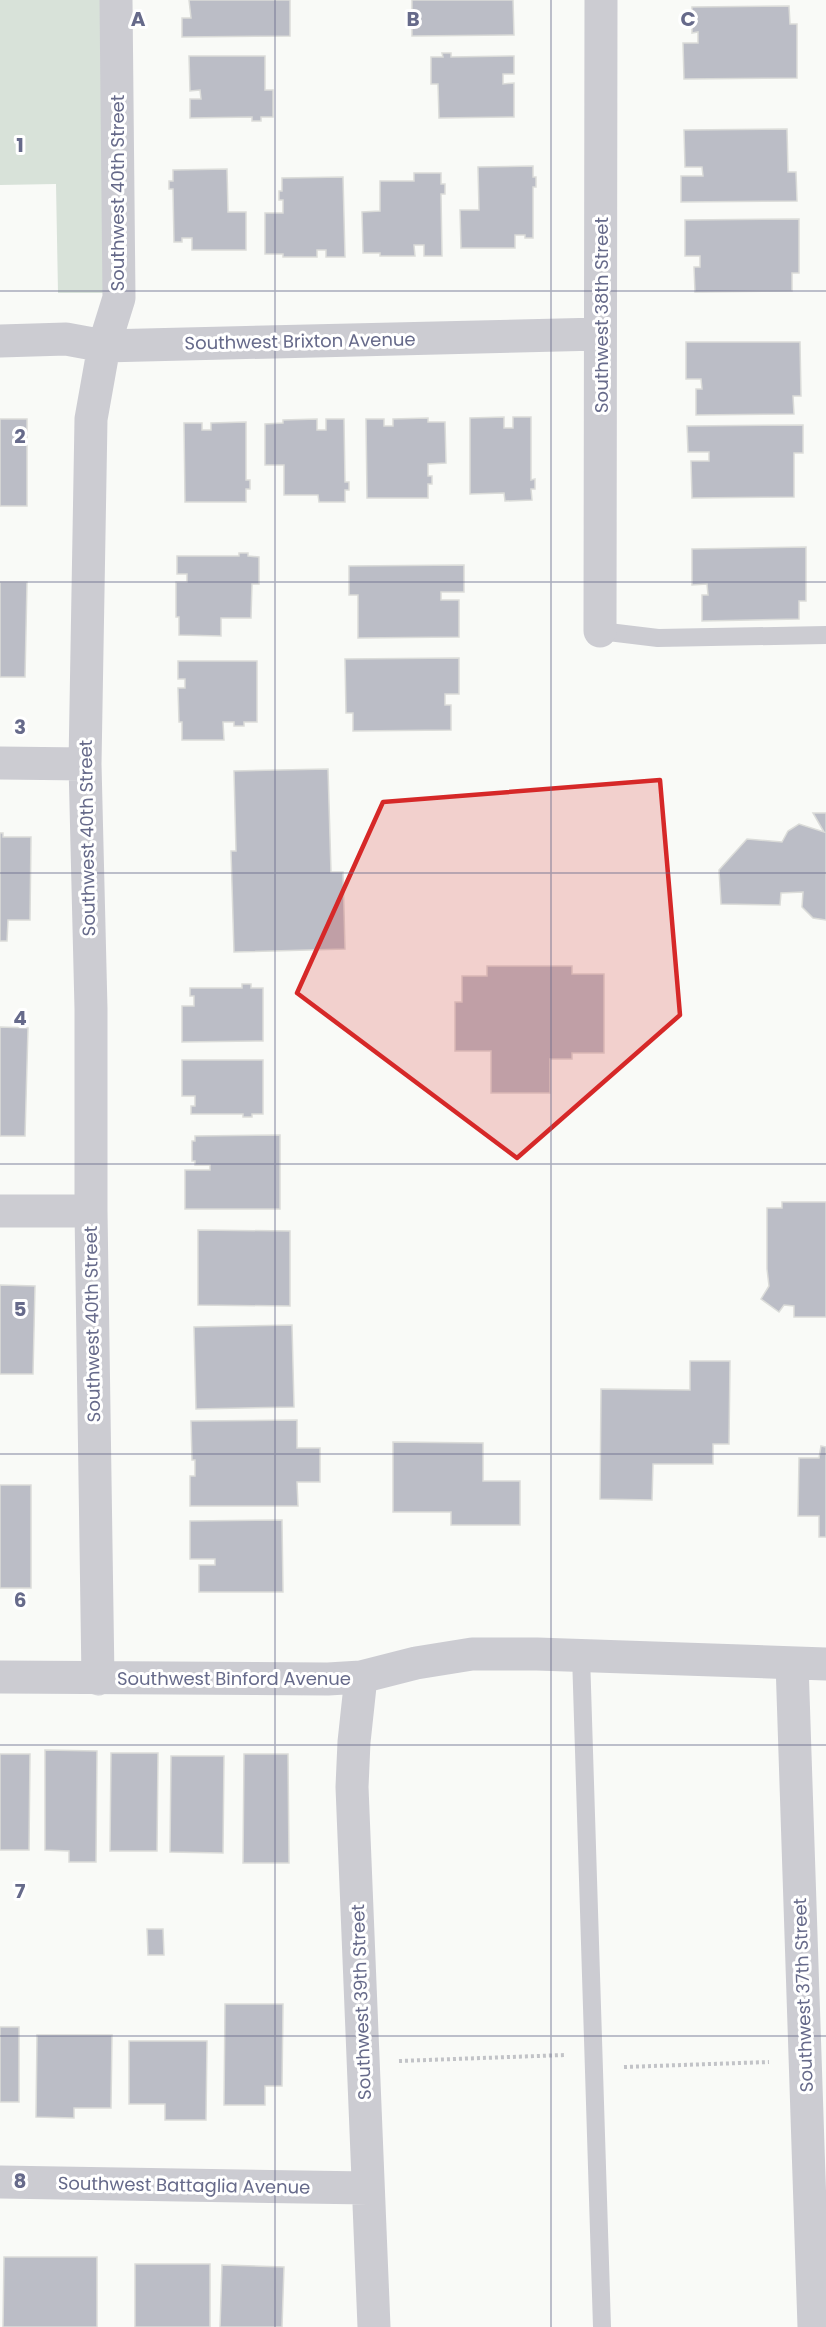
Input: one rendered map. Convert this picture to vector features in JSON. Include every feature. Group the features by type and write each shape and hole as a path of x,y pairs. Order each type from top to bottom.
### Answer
{"street":[{"name":"Southwest 40th Street","path":"98,1678 85,764 91,419 104,346 119,298 116,0"},
{"name":"Southwest 38th Street","path":"600,631 601,0"},
{"name":"Southwest Brixton Avenue","path":"0,341 66,339 104,346 600,334"},
{"path":"0,763 85,764"},
{"path":"0,1211 90,1211"},
{"name":"Southwest Binford Avenue","path":"0,1677 328,1679 361,1677 416,1663 472,1654 581,1655 826,1664"},
{"name":"Southwest 37th Street","path":"792,1663 805,2060 817,2121 814,2327"},
{"name":"Southwest 39th Street","path":"361,1677 352,1787 374,2327"},
{"name":"Southwest Battaglia Avenue","path":"0,2182 368,2188"}],"lane":[{"path":"600,631 658,638 826,635"},
{"path":"581,1655 602,2327"}],"path":[{"path":"363,2063 805,2060"}],"highlighted area":[{"path":"660,780 680,1015 517,1158 297,993 383,802"}],"shaded area":[{"path":"0,0 102,0 106,293 58,293 56,184 0,185"}],"building":[{"path":"189,0 290,0 290,36 182,37 182,18 191,18"},
{"path":"412,0 513,0 514,35 412,36"},
{"path":"789,6 790,24 797,24 797,78 684,79 683,43 698,43 698,32 692,33 692,7"},
{"path":"442,53 451,53 451,57 514,56 514,74 503,74 503,84 514,83 514,117 439,118 438,84 431,84 431,57 443,57"},
{"path":"189,56 265,56 265,90 273,90 273,117 261,117 261,121 252,121 252,117 190,118 190,99 201,99 200,90 190,91"},
{"path":"787,129 788,172 796,172 797,201 681,202 681,176 703,176 702,167 685,167 684,130"},
{"path":"533,166 536,187 533,187 533,238 515,235 515,248 461,248 460,210 479,210 478,167"},
{"path":"227,169 228,212 246,212 246,250 192,250 192,238 182,238 182,242 174,242 173,189 169,189 169,181 173,181 173,170"},
{"path":"414,173 441,173 441,184 445,184 445,194 441,194 442,256 424,256 424,245 414,245 415,256 380,256 380,253 363,253 362,212 380,211 380,181 414,181"},
{"path":"343,177 345,257 326,257 326,250 317,250 317,257 283,257 283,254 265,254 265,213 283,213 283,200 279,200 282,178"},
{"path":"799,219 799,273 792,273 792,291 695,292 694,267 700,267 700,256 685,256 685,220"},
{"path":"686,342 800,342 801,396 793,396 794,414 696,415 696,389 702,389 701,379 686,379"},
{"path":"504,417 504,428 513,428 513,417 531,417 531,480 535,479 535,489 531,489 532,500 505,501 504,493 470,494 470,418"},
{"path":"428,418 428,422 445,422 446,463 428,464 428,476 432,476 432,484 428,484 428,498 367,498 366,419 384,419 384,426 393,426 393,419"},
{"path":"0,419 27,419 27,506 0,506"},
{"path":"317,419 317,430 326,430 326,419 344,419 345,482 349,482 349,490 345,490 345,502 319,502 318,495 284,495 284,465 265,465 265,424 283,423 283,420"},
{"path":"246,422 246,480 250,480 250,489 246,489 246,502 185,502 184,423 202,423 202,430 211,430 211,423"},
{"path":"803,425 803,453 794,453 794,497 692,498 691,461 709,461 709,452 688,452 687,426"},
{"path":"806,547 806,601 799,601 799,619 702,621 702,595 708,595 707,584 692,585 692,549"},
{"path":"239,553 259,557 259,584 252,584 251,618 221,618 221,636 179,635 179,617 176,617 176,582 187,582 187,574 177,574 177,556 239,556"},
{"path":"464,565 464,592 441,592 441,600 459,600 459,637 358,638 358,595 349,595 349,566"},
{"path":"0,582 27,582 25,677 0,677"},
{"path":"459,658 459,694 445,694 445,705 451,705 451,730 353,731 353,713 346,713 345,659"},
{"path":"178,661 257,661 257,722 244,722 244,726 234,726 234,722 223,722 224,740 182,740 178,688 185,688 185,679 178,679"},
{"path":"328,769 331,872 343,872 345,949 234,952 231,851 236,851 234,771"},
{"path":"813,813 826,813 826,920 813,918 802,907 803,892 781,893 780,905 721,904 719,870 747,839 782,842 788,831 799,824 824,832"},
{"path":"0,833 3,833 3,837 31,837 30,920 8,920 7,941 0,941"},
{"path":"487,966 572,966 572,974 604,974 604,1053 572,1053 572,1059 550,1059 550,1093 491,1093 491,1051 455,1051 455,1002 462,1002 462,976 487,976"},
{"path":"242,984 251,984 251,988 263,988 263,1041 182,1042 182,1006 194,1006 194,996 190,996 190,988 242,988"},
{"path":"0,1027 28,1028 25,1136 0,1136"},
{"path":"182,1060 263,1060 263,1114 243,1117 243,1114 191,1114 191,1106 195,1106 195,1096 182,1096"},
{"path":"280,1135 280,1209 185,1209 185,1170 210,1170 210,1165 195,1165 195,1161 192,1161 192,1141 195,1141 195,1136"},
{"path":"782,1202 826,1202 826,1317 794,1317 794,1306 784,1305 779,1312 761,1299 769,1286 767,1208 782,1208"},
{"path":"198,1230 290,1231 290,1306 198,1305"},
{"path":"0,1285 35,1286 33,1374 0,1374"},
{"path":"292,1325 294,1407 196,1409 194,1327"},
{"path":"690,1361 730,1361 729,1444 713,1444 713,1464 653,1464 652,1500 600,1499 601,1389 690,1390"},
{"path":"297,1420 297,1448 320,1448 320,1482 297,1482 298,1506 190,1506 190,1476 195,1476 195,1460 192,1460 191,1421"},
{"path":"393,1442 483,1443 483,1481 520,1481 520,1525 451,1525 451,1512 393,1512"},
{"path":"821,1446 826,1447 826,1537 819,1537 819,1516 798,1516 799,1458 819,1458"},
{"path":"0,1485 31,1485 31,1588 0,1588"},
{"path":"282,1520 283,1592 199,1592 199,1565 215,1565 215,1559 190,1559 190,1521"},
{"path":"45,1750 97,1751 96,1862 69,1862 69,1851 45,1850"},
{"path":"111,1753 158,1753 157,1851 110,1851"},
{"path":"0,1754 30,1754 29,1850 0,1850"},
{"path":"244,1754 288,1754 289,1863 243,1863"},
{"path":"171,1756 224,1756 223,1853 170,1852"},
{"path":"147,1929 163,1929 164,1955 148,1955"},
{"path":"225,2004 283,2004 282,2086 265,2086 265,2105 224,2105"},
{"path":"0,2027 19,2027 19,2102 0,2102"},
{"path":"37,2035 112,2035 111,2108 74,2108 74,2118 36,2117"},
{"path":"129,2041 207,2041 206,2120 165,2120 165,2104 129,2104"},
{"path":"4,2257 97,2257 97,2327 3,2327"},
{"path":"135,2264 210,2264 210,2327 135,2327"},
{"path":"222,2265 284,2267 282,2327 220,2327"}]}
